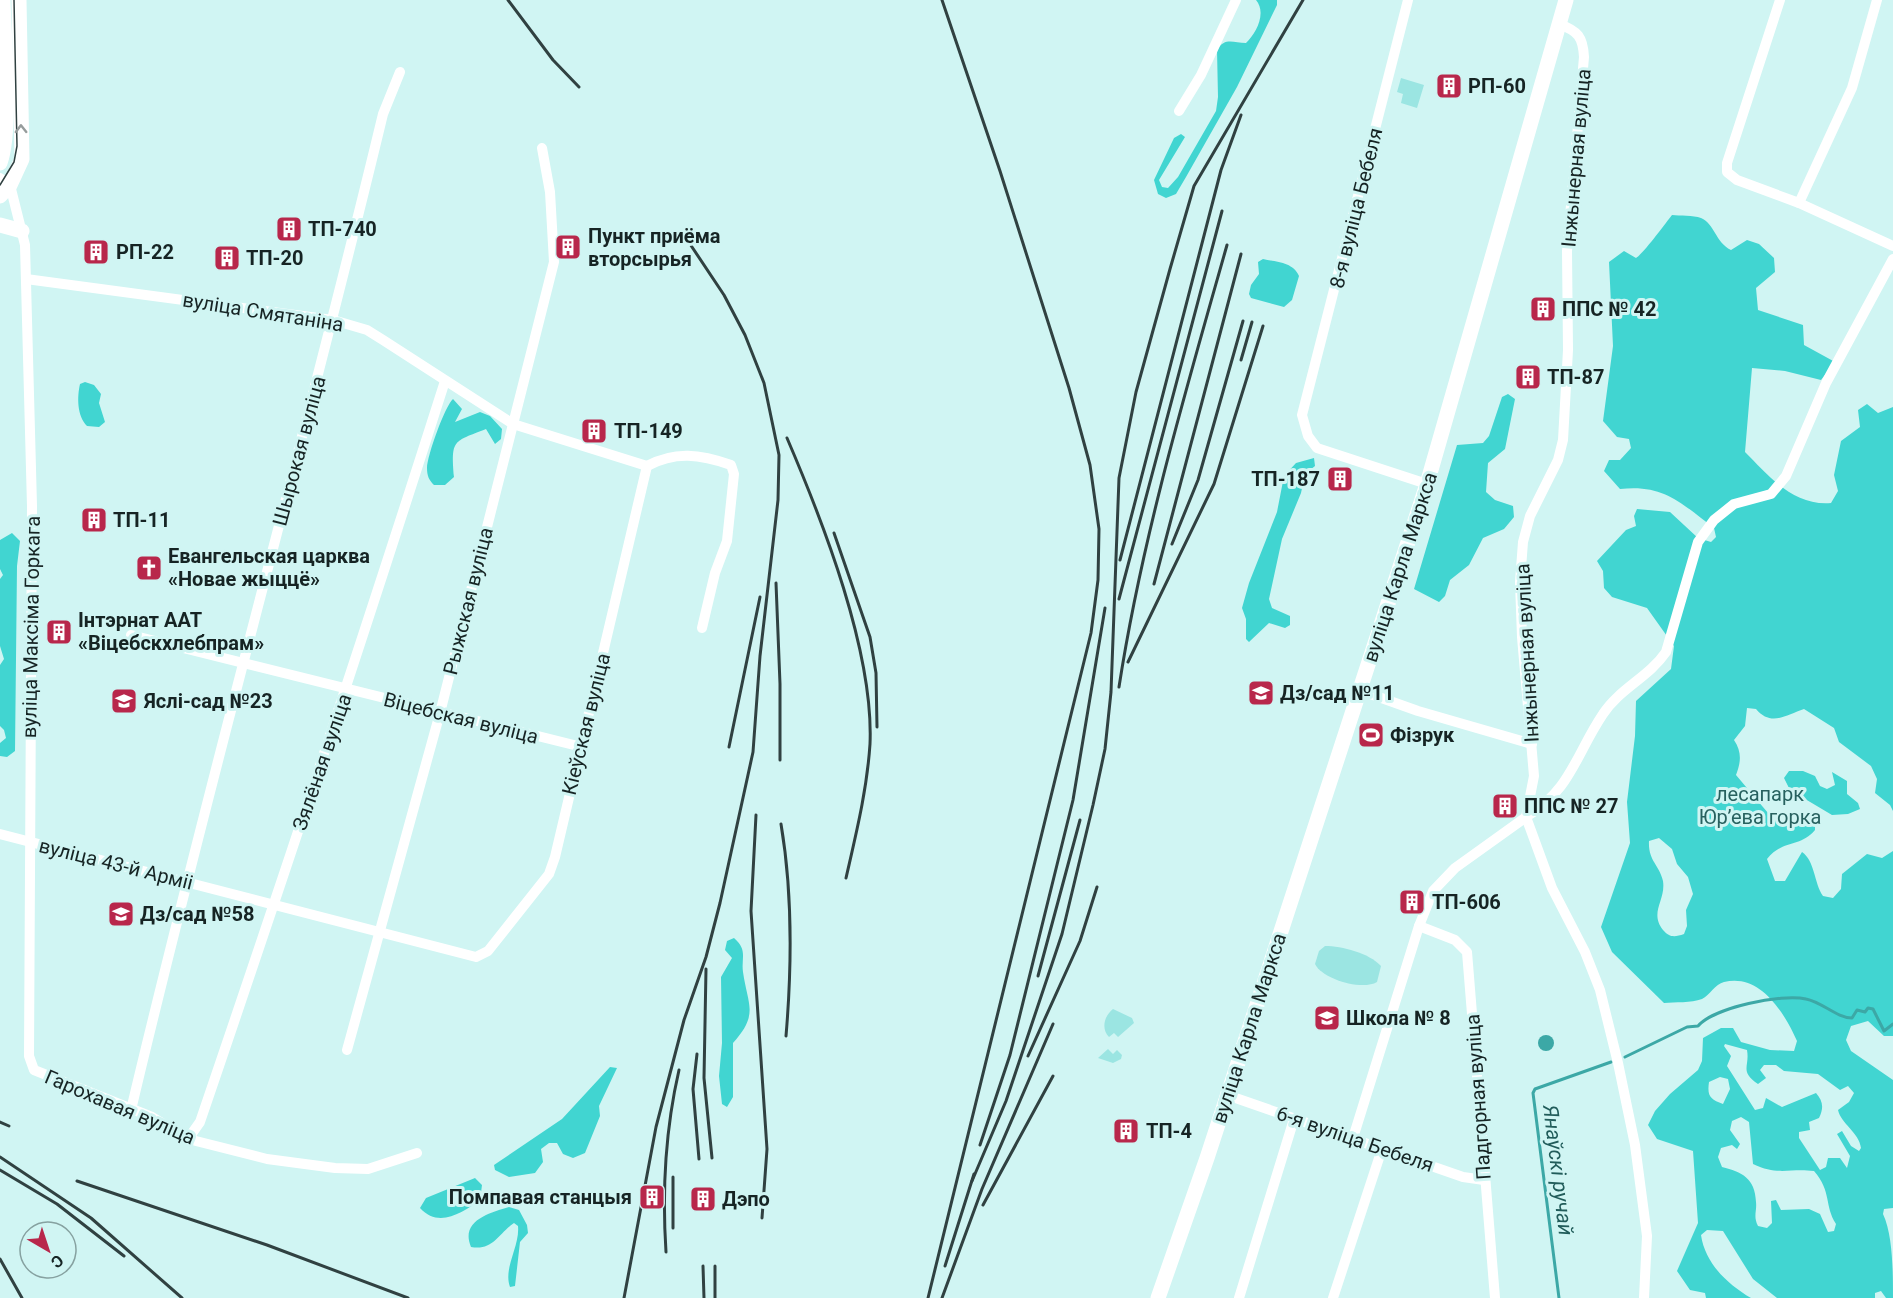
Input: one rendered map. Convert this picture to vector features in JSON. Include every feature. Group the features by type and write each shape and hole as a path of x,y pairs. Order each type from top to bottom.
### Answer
{"main road":[{"name":"вуліца Максіма Горкага","path":"3,0 3,186"},
{"path":"3,186 22,159 19,0"},
{"name":"вуліца Карла Маркса","path":"1158,1298 1227,1095 1427,484 1566,0"},
{"path":"0,225 22,231"}],"street":[{"path":"1179,111 1201,75 1236,0"},
{"name":"8-я вуліца Бебеля","path":"1408,0 1302,415 1308,436 1317,448 1427,484"},
{"path":"1780,0 1727,164 1727,172 1737,180 1799,203 1893,246"},
{"path":"1799,203 1852,88 1877,0"},
{"name":"Інжынерная вуліца","path":"1527,817 1534,776 1525,697 1522,637 1520,582 1523,542 1530,516 1558,460 1563,440 1568,350 1567,250 1584,57 1583,40 1575,30 1558,24"},
{"name":"Шырокая вуліца","path":"131,1110 185,882 333,320 383,114 400,72"},
{"name":"Рыжская вуліца","path":"347,1050 440,713 554,262 550,192 542,148"},
{"name":"вуліца Максіма Горкага","path":"3,186 22,231 26,279 33,571 29,1056 34,1070"},
{"path":"1353,1138 1419,926 1433,891 1442,879 1546,805 1562,788 1604,712 1657,666 1666,652 1698,542 1714,520 1734,504 1771,494 1786,476 1826,383 1893,259"},
{"name":"вуліца Смятаніна","path":"26,279 333,320 367,330 513,424 647,466"},
{"name":"Зялёная вуліца","path":"188,1138 200,1122 346,690 445,381"},
{"path":"647,466 666,456 683,455 731,465 734,474 727,541 715,573 702,628"},
{"name":"Кіеўская вуліца","path":"476,957 488,951 497,941 549,874 582,747 647,466"},
{"name":"Віцебская вуліца","path":"131,635 582,747"},
{"path":"1359,690 1418,711 1532,744"},
{"path":"1527,817 1552,888 1585,952 1596,981 1618,1063 1635,1145 1647,1236 1644,1298"},
{"name":"вуліца 43-й Арміі","path":"0,834 476,957"},
{"name":"Падгорная вуліца","path":"1419,926 1455,940 1467,952 1484,1180 1496,1298"},
{"name":"Гарохавая вуліца","path":"34,1070 152,1117 188,1138 267,1159 335,1168 368,1169 417,1153"},
{"name":"6-я вуліца Бебеля","path":"1227,1095 1463,1177 1484,1180"},
{"path":"1239,1298 1294,1119"},
{"path":"1333,1298 1382,1149"}],"shaded area":[{"path":"1401,78 1424,85 1417,108 1401,103 1403,94 1397,92"},
{"path":"1325,946 1355,951 1376,961 1381,966 1377,982 1353,984 1334,979 1326,974 1315,964 1319,951"},
{"path":"1113,1009 1132,1018 1134,1023 1118,1037 1114,1033 1109,1037 1104,1026"},
{"path":"1546,1035 1554,1043 1546,1051 1538,1043"},
{"path":"1108,1049 1113,1054 1117,1050 1122,1055 1121,1059 1113,1063 1098,1058"}],"green space":[{"path":"1256,0 1277,0 1277,5 1237,87 1186,177 1176,194 1166,198 1158,194 1154,180 1174,138 1181,134 1185,137 1159,180 1162,187 1168,188 1178,177 1216,111 1217,50 1226,42 1246,43 1250,39 1260,17"},
{"name":"лесапарк Юрʼева горка","path":"1672,215 1701,218 1731,250 1747,240 1759,244 1774,258 1775,272 1756,288 1758,310 1803,325 1804,345 1835,362 1821,380 1785,371 1752,368 1745,452 1783,488 1805,500 1831,503 1838,491 1834,475 1841,441 1860,427 1858,410 1867,404 1878,413 1893,407 1893,811 1890,805 1875,793 1877,779 1871,766 1839,742 1834,728 1804,709 1773,718 1767,717 1756,709 1747,708 1745,726 1734,740 1740,757 1736,775 1768,813 1793,815 1808,811 1815,819 1815,830 1809,836 1779,849 1767,859 1775,881 1785,881 1802,852 1810,861 1823,896 1833,898 1841,889 1842,874 1867,854 1882,858 1893,851 1893,1036 1884,1036 1868,1021 1851,1026 1846,1040 1851,1051 1893,1080 1893,1208 1884,1209 1883,1214 1891,1243 1893,1298 1886,1298 1881,1291 1875,1293 1875,1298 1777,1298 1753,1279 1723,1231 1707,1230 1701,1235 1712,1264 1734,1286 1751,1298 1706,1298 1705,1293 1690,1290 1677,1271 1698,1223 1693,1151 1657,1139 1648,1125 1655,1111 1670,1094 1698,1070 1702,1061 1703,1038 1721,1028 1733,1028 1741,1042 1770,1050 1794,1051 1797,1041 1778,1007 1769,997 1749,983 1724,982 1702,999 1664,1003 1612,952 1601,927 1630,843 1627,802 1635,736 1636,701 1671,669 1674,646 1647,608 1612,597 1604,588 1603,571 1597,561 1626,530 1636,526 1634,516 1637,509 1670,512 1698,538 1711,542 1716,537 1714,528 1671,497 1649,489 1620,489 1604,471 1609,460 1620,460 1631,448 1629,439 1617,437 1603,421 1613,346 1609,262 1624,251 1636,258","holes":["1659,838 1672,849 1677,864 1688,877 1693,894 1686,910 1687,926 1684,934 1670,936 1659,924 1658,912 1663,881 1650,853 1649,841","1725,1044 1747,1050 1747,1072 1758,1084 1766,1078 1760,1070 1764,1065 1776,1065 1784,1071 1818,1074 1840,1090 1848,1086 1854,1093 1849,1102 1838,1110 1857,1137 1861,1148 1859,1151 1851,1146 1842,1131 1837,1134 1850,1156 1847,1168 1840,1158 1828,1158 1826,1167 1820,1170 1799,1138 1799,1132 1810,1130 1809,1122 1819,1118 1821,1114 1822,1105 1816,1093 1782,1107 1766,1098 1763,1108 1755,1110 1727,1066 1731,1056","1720,1077 1728,1079 1730,1089 1723,1104 1710,1096 1709,1082","1741,1117 1749,1122 1753,1164 1777,1171 1814,1171 1826,1192 1830,1211 1836,1224 1834,1231 1828,1232 1820,1214 1809,1209 1781,1210 1776,1200 1771,1201 1772,1223 1767,1228 1758,1226 1755,1217 1753,1187 1746,1177 1722,1167 1718,1157 1721,1148 1732,1145 1737,1149 1740,1144 1730,1130 1732,1121"]},
{"path":"1263,259 1288,265 1299,276 1292,300 1284,307 1251,298 1249,294 1251,285 1259,274 1258,262"},
{"path":"85,382 94,385 101,394 99,403 105,422 99,427 87,426 81,417 79,389 80,384"},
{"path":"1508,394 1515,399 1505,449 1488,463 1486,492 1495,500 1513,506 1514,517 1504,529 1483,538 1469,565 1450,580 1445,596 1439,602 1414,589 1457,445 1483,443 1489,436 1502,397"},
{"path":"453,399 462,409 455,422 480,412 490,416 502,429 501,439 495,444 486,429 461,440 454,449 454,477 445,485 434,485 428,476 428,462 441,421"},
{"path":"1314,458 1315,466 1305,474 1301,493 1282,539 1269,599 1272,608 1290,616 1290,625 1285,628 1269,623 1249,642 1246,639 1246,619 1242,608 1249,583 1277,512 1284,476 1296,463"},
{"path":"12,533 20,541 17,566 15,751 7,757 0,756 0,743 6,738 0,726 0,665 4,659 0,646 0,579 3,575 0,569 0,540"},
{"path":"1789,771 1803,771 1815,776 1820,786 1827,789 1835,785 1832,772 1847,781 1847,794 1858,803 1860,809 1848,814 1832,815 1790,790 1784,778"},
{"path":"734,938 742,950 743,972 750,1009 746,1024 733,1043 733,1097 727,1107 722,1104 719,1076 722,1043 721,977 732,958 725,950 727,941"},
{"path":"610,1067 617,1068 599,1106 600,1116 585,1153 573,1158 563,1154 557,1143 549,1143 541,1149 543,1162 535,1173 509,1177 495,1170 494,1165 562,1119"},
{"path":"475,1178 482,1185 480,1200 459,1213 443,1218 435,1217 420,1208 426,1198"},
{"path":"509,1207 519,1210 527,1225 528,1233 520,1242 515,1286 510,1287 509,1272 517,1241 518,1226 514,1223 495,1241 479,1248 471,1247 469,1238 469,1231 478,1220 485,1215"}],"waterway":[{"name":"Янаўскі ручай","path":"1625,1057 1687,1027 1698,1026 1718,1013 1781,998 1806,999 1852,1018 1857,1010 1865,1012 1868,1008 1873,1009 1884,1031 1893,1024"},
{"name":"Янаўскі ручай","path":"1559,1298 1533,1093 1535,1089 1611,1062"}],"tram line":[{"path":"0,185 14,162 17,146 14,0"}],"railway":[{"path":"508,0 553,60 579,87"},
{"path":"928,1298 1091,633 1098,580 1099,529 1090,465 1069,388 1000,171 942,0"},
{"path":"972,1181 1006,1101 1062,934 1093,805 1105,749 1111,692 1119,478 1136,392 1170,269 1194,186 1303,0"},
{"path":"1120,560 1221,170 1241,115"},
{"path":"1119,599 1222,211"},
{"path":"624,1298 656,1127 684,1020 706,957 720,903 753,752 760,656 778,500 779,455 764,383 745,335 724,295 690,244"},
{"path":"1119,687 1152,520 1227,245"},
{"path":"1154,584 1241,254"},
{"path":"1172,544 1198,480 1243,321"},
{"path":"1241,360 1252,322"},
{"path":"1128,662 1214,484 1263,326"},
{"path":"787,438 830,547 855,629 864,669 869,708 870,744 861,812 846,878"},
{"path":"834,533 870,637 876,673 877,727"},
{"path":"776,583 780,760"},
{"path":"729,747 760,597"},
{"path":"980,1145 1010,1055 1073,800 1105,608"},
{"path":"756,815 751,911 767,1149 762,1218"},
{"path":"1038,976 1080,820"},
{"path":"781,824 788,877 790,930 786,1036"},
{"path":"1028,1056 1080,941 1097,887"},
{"path":"706,969 704,1078 712,1158"},
{"path":"942,1298 982,1189 1053,1024"},
{"path":"697,1054 693,1089 699,1159"},
{"path":"666,1252 664,1206 666,1161 670,1116 679,1070"},
{"path":"983,1205 1053,1076"},
{"path":"0,1122 9,1126"},
{"path":"0,1157 91,1218 182,1298"},
{"path":"0,1170 57,1204 124,1256"},
{"path":"945,1266 974,1174"},
{"path":"673,1177 673,1228"},
{"path":"77,1181 267,1245 408,1298"},
{"path":"0,1259 22,1298"},
{"path":"703,1266 704,1298"},
{"path":"715,1266 715,1298"}],"place":[{"name":"РП-60","path":"1449,86"},
{"name":"ТП-740","path":"289,229"},
{"name":"Пункт приёма вторсырья","path":"568,247"},
{"name":"РП-22","path":"96,252"},
{"name":"ТП-20","path":"227,258"},
{"name":"ППС № 42","path":"1543,309"},
{"name":"ТП-87","path":"1528,377"},
{"name":"ТП-149","path":"594,431"},
{"name":"ТП-187","path":"1340,479"},
{"name":"ТП-11","path":"94,520"},
{"name":"Евангельская царква «Новае жыццё»","path":"149,568"},
{"name":"Інтэрнат ААТ «Віцебскхлебпрам»","path":"59,632"},
{"name":"Дз/сад №11","path":"1261,693"},
{"name":"Яслі-сад №23","path":"124,701"},
{"name":"Фізрук","path":"1371,735"},
{"name":"ППС № 27","path":"1505,806"},
{"name":"ТП-606","path":"1412,902"},
{"name":"Дз/сад №58","path":"121,914"},
{"name":"Школа № 8","path":"1327,1018"},
{"name":"ТП-4","path":"1126,1131"},
{"name":"Помпавая станцыя","path":"652,1197"},
{"name":"Дэпо","path":"703,1199"}]}
